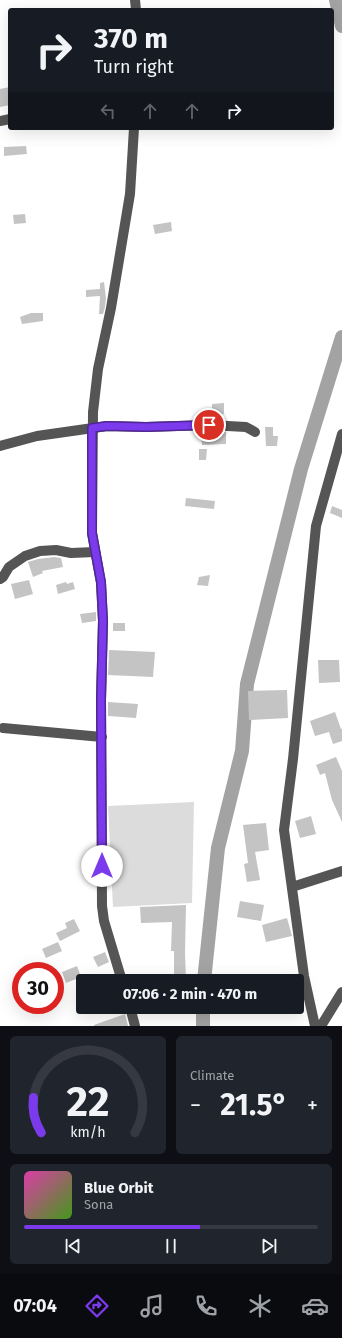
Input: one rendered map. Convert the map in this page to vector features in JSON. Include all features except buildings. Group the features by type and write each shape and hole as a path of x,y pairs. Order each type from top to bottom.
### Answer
{"street":[{"path":"120,974 104,921 102,906 101,700 103,621 101,582 92,533 92,412 98,369 111,308 130,194 134,130"},
{"path":"0,446 37,436 107,426 146,427 209,425 246,427 255,432"},
{"path":"315,1026 304,976 284,830 293,759 316,526 342,434"},
{"path":"0,579 9,567 25,556 40,551 56,550 71,553 95,552"},
{"path":"3,728 102,737"},
{"path":"292,887 342,871"},
{"path":"321,1026 342,992"},
{"path":"132,1014 135,1026"}],"shaded area":[{"path":"194,802 192,903 113,907 108,806"}],"waterway":[{"path":"336,0 342,26"},
{"path":"205,974 218,848 242,751 247,684 301,469 342,337"},
{"path":"203,1014 203,1026"}],"route":[{"path":"102,866 101,700 103,621 101,582 92,533 92,428 107,426 146,427 209,425"}]}
